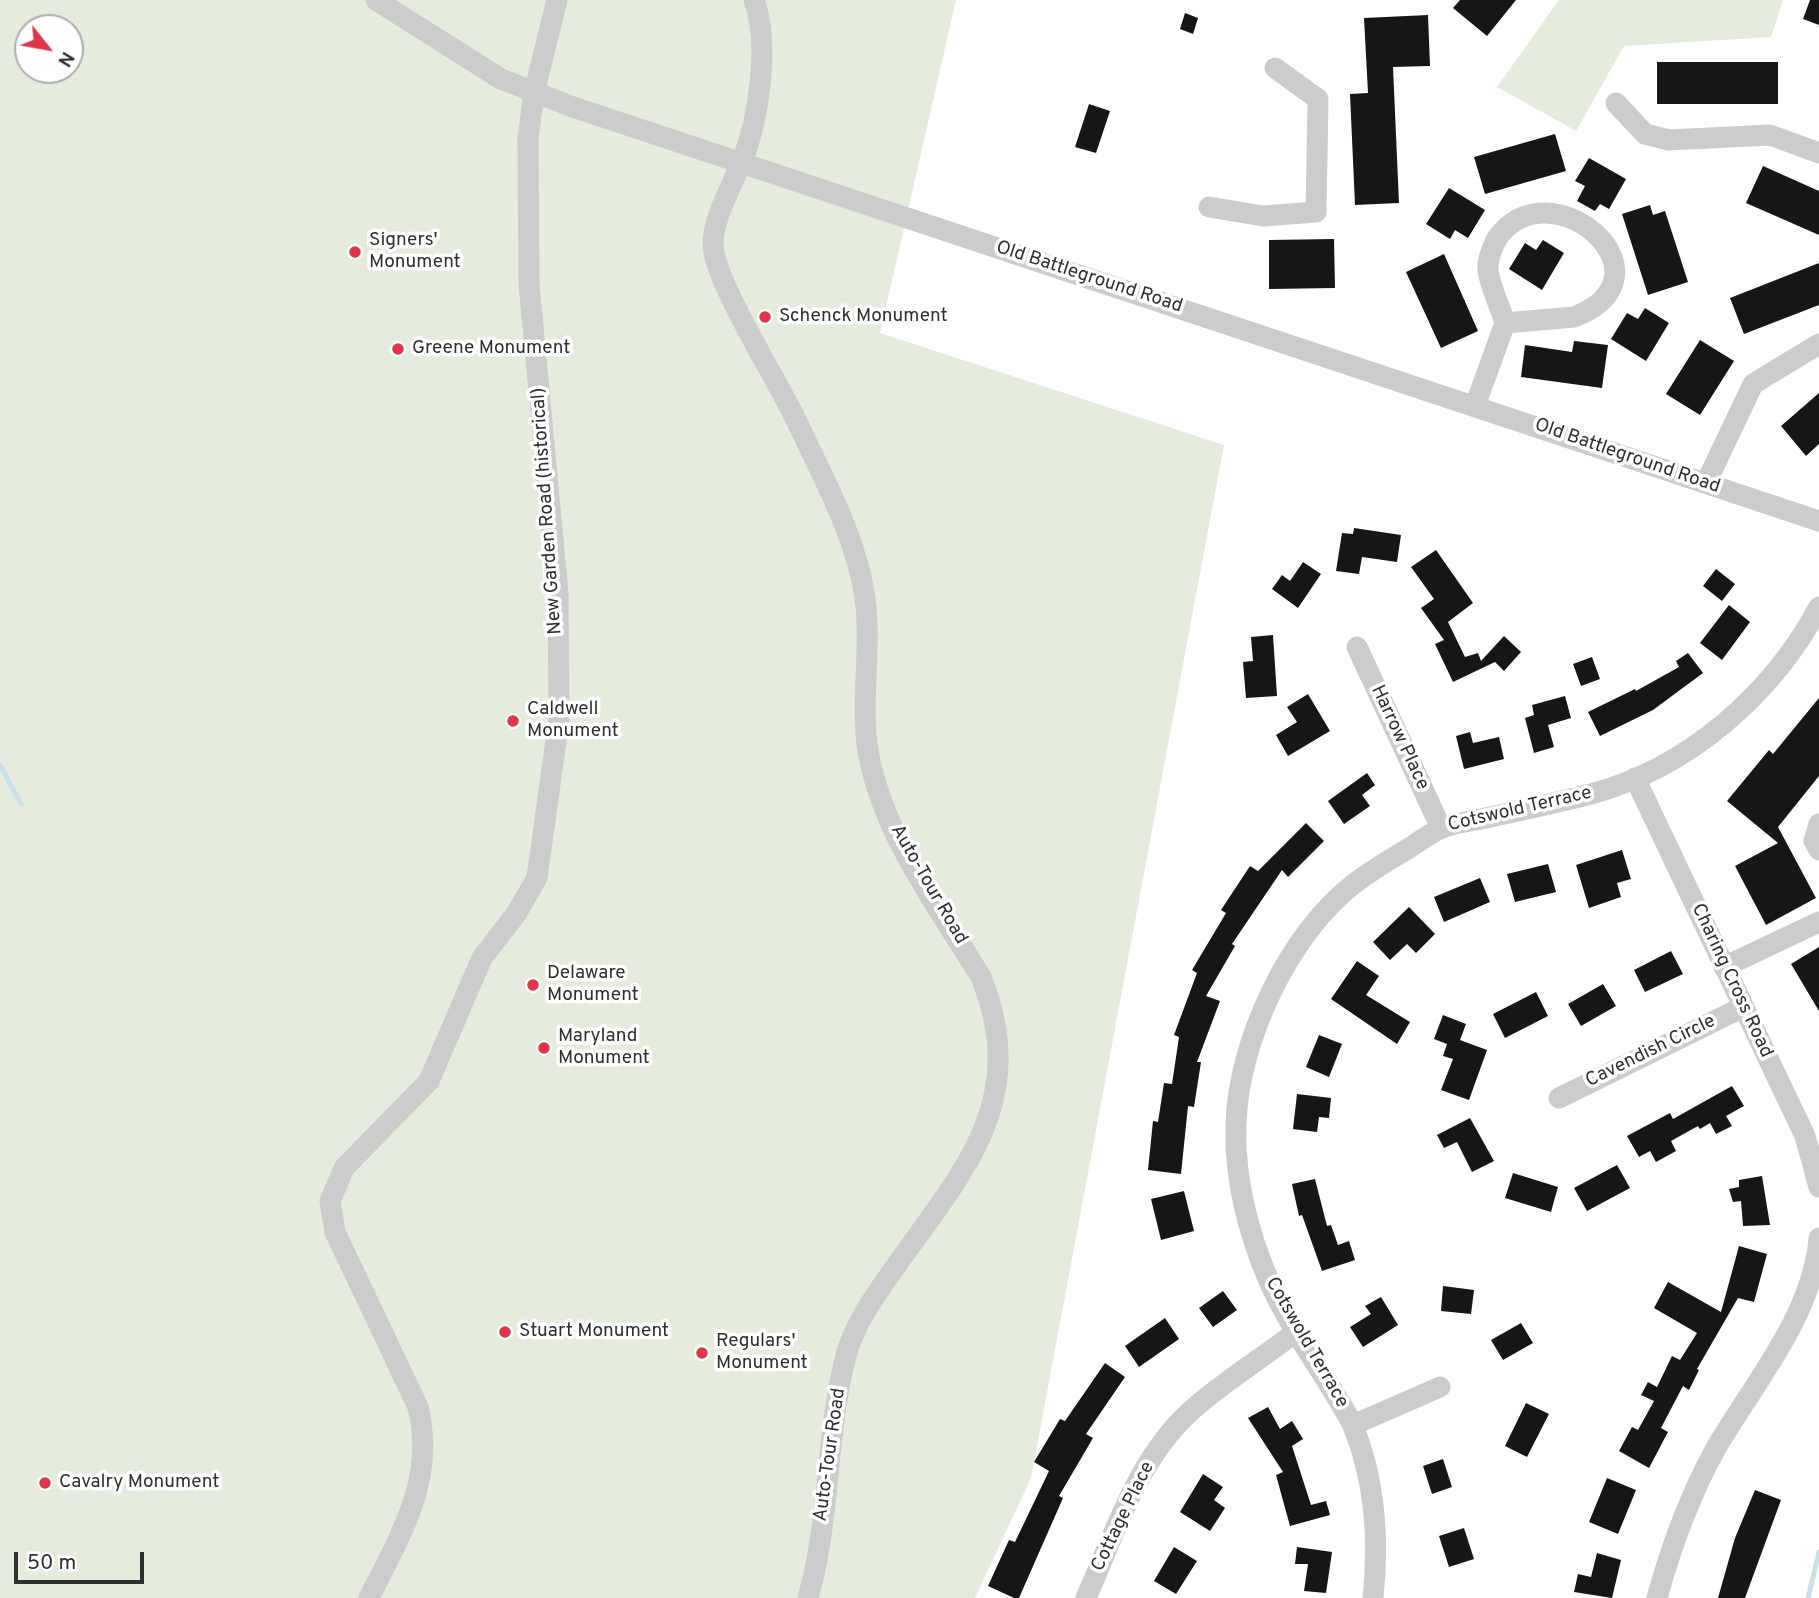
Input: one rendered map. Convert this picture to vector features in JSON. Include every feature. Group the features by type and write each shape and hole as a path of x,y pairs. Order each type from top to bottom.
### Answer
{"street":[{"name":"Old Battleground Road","path":"376,0 501,79 534,93 1819,521"},
{"name":"New Garden Road (historical)","path":"369,1598 412,1507 422,1478 425,1453 423,1426 418,1407 335,1232 330,1201 344,1168 429,1081 482,958 516,914 537,878 559,719 558,593 529,284 528,138 534,93 557,0"},
{"name":"Auto-Tour Road","path":"754,0 760,14 761,63 749,143 716,227 713,246 719,269 784,393 856,552 865,599 868,750 878,787 894,831 981,977 988,995 998,1044 996,1091 988,1125 967,1165 869,1306 848,1349 832,1422 816,1573 808,1598"},
{"path":"1209,206 1263,216 1316,212 1318,99 1275,68"},
{"path":"1616,103 1645,134 1669,140 1770,135 1819,153"},
{"path":"1475,406 1505,323 1488,269 1496,238 1512,221 1538,213 1576,218 1609,245 1617,274 1611,291 1584,313 1560,319 1505,323"},
{"path":"1706,483 1753,384 1819,344"},
{"name":"Cotswold Terrace","path":"1373,1598 1378,1553 1371,1493 1353,1425 1296,1332 1269,1280 1250,1227 1238,1176 1236,1122 1255,1032 1287,963 1316,923 1353,884 1441,828 1594,793 1663,765 1702,740 1733,715 1789,654 1819,607"},
{"name":"Harrow Place","path":"1357,647 1441,828"},
{"name":"Charing Cross Road","path":"1634,778 1805,1136 1819,1187"},
{"path":"1819,824 1814,841 1819,850"},
{"path":"1724,967 1819,922"},
{"name":"Cavendish Circle","path":"1559,1098 1744,1007"},
{"path":"1657,1598 1667,1562 1688,1508 1715,1451 1789,1329 1807,1291 1817,1261 1819,1238"},
{"name":"Cottage Place","path":"1086,1598 1139,1479 1163,1442 1192,1410 1296,1332"},
{"path":"1353,1425 1440,1387"}],"shaded area":[{"path":"0,0 956,0 880,333 1224,445 1031,1478 975,1598 0,1598"},
{"path":"1559,0 1783,0 1771,37 1624,46 1576,131 1497,87"}],"building":[{"path":"1460,0 1516,0 1487,36 1453,8"},
{"path":"1810,0 1819,0 1819,25 1803,19"},
{"path":"1185,13 1198,18 1193,34 1180,29"},
{"path":"1428,15 1430,66 1393,67 1399,203 1355,205 1350,94 1368,93 1364,18"},
{"path":"1657,62 1778,62 1778,104 1657,104"},
{"path":"1089,104 1110,111 1096,153 1075,147"},
{"path":"1555,134 1566,171 1485,194 1474,157"},
{"path":"1589,158 1626,179 1609,209 1600,204 1595,211 1577,201 1585,186 1575,181"},
{"path":"1763,166 1819,191 1819,235 1746,203"},
{"path":"1449,188 1485,210 1468,238 1455,230 1450,239 1426,224"},
{"path":"1650,205 1653,215 1665,211 1688,282 1648,295 1622,214"},
{"path":"1334,239 1335,288 1269,289 1269,240"},
{"path":"1543,240 1564,253 1542,290 1509,269 1525,243 1536,250"},
{"path":"1444,254 1478,331 1441,348 1406,272"},
{"path":"1819,263 1819,305 1744,334 1730,298"},
{"path":"1645,308 1669,323 1646,361 1611,339 1627,313 1638,319"},
{"path":"1700,340 1734,361 1700,415 1666,394"},
{"path":"1574,341 1608,345 1602,388 1521,377 1525,345 1572,352"},
{"path":"1819,393 1819,444 1806,456 1781,426"},
{"path":"1354,528 1401,535 1397,562 1362,557 1359,574 1336,571 1342,533 1353,534"},
{"path":"1436,550 1473,603 1448,622 1465,657 1478,653 1481,661 1504,636 1521,652 1504,671 1495,662 1453,682 1435,644 1444,640 1421,608 1434,599 1411,567"},
{"path":"1303,562 1321,574 1298,608 1272,589 1282,575 1290,581"},
{"path":"1716,569 1735,584 1722,601 1703,586"},
{"path":"1729,605 1750,622 1722,660 1700,643"},
{"path":"1273,635 1277,696 1246,698 1243,662 1253,661 1251,637"},
{"path":"1688,653 1703,673 1653,710 1600,736 1588,712 1635,689 1636,691 1679,667 1676,661"},
{"path":"1592,657 1600,679 1581,686 1573,664"},
{"path":"1308,694 1330,731 1288,756 1276,735 1297,722 1287,707"},
{"path":"1565,696 1571,718 1548,725 1554,747 1534,753 1525,718 1534,715 1532,705"},
{"path":"1819,698 1819,776 1778,827 1816,898 1766,925 1735,866 1778,843 1727,801 1769,750 1773,754"},
{"path":"1470,732 1473,743 1499,737 1504,759 1464,769 1456,736"},
{"path":"1367,773 1375,785 1362,795 1370,806 1344,824 1328,801"},
{"path":"1306,823 1324,841 1288,877 1282,870 1232,944 1235,946 1206,996 1220,1001 1197,1062 1201,1062 1194,1107 1188,1106 1181,1174 1148,1170 1153,1121 1158,1122 1164,1083 1172,1084 1179,1037 1174,1035 1197,973 1192,970 1226,913 1221,910 1250,866 1258,871"},
{"path":"1622,850 1631,879 1617,883 1621,897 1589,908 1576,865"},
{"path":"1548,864 1556,892 1515,902 1507,874"},
{"path":"1480,878 1490,902 1444,922 1434,897"},
{"path":"1409,907 1435,934 1416,953 1407,944 1390,960 1373,942"},
{"path":"1819,947 1819,1011 1791,964"},
{"path":"1671,951 1683,974 1645,992 1634,970"},
{"path":"1357,961 1379,976 1366,995 1410,1022 1397,1044 1331,999"},
{"path":"1603,984 1616,1006 1581,1026 1568,1004"},
{"path":"1536,992 1548,1016 1505,1038 1493,1014"},
{"path":"1443,1015 1466,1024 1460,1040 1487,1050 1469,1100 1441,1090 1453,1059 1443,1056 1447,1044 1434,1039"},
{"path":"1319,1035 1342,1044 1329,1077 1306,1067"},
{"path":"1732,1086 1744,1106 1726,1116 1732,1126 1716,1134 1710,1123 1700,1129 1698,1126 1671,1141 1676,1151 1656,1162 1650,1151 1639,1157 1627,1136 1670,1113 1673,1119"},
{"path":"1297,1094 1331,1098 1329,1118 1319,1117 1317,1132 1293,1129"},
{"path":"1470,1118 1494,1161 1472,1172 1457,1142 1444,1148 1437,1135"},
{"path":"1617,1165 1630,1188 1587,1211 1574,1188"},
{"path":"1513,1173 1558,1187 1551,1212 1505,1198"},
{"path":"1762,1176 1770,1225 1743,1226 1741,1201 1733,1202 1729,1189 1739,1187 1739,1180"},
{"path":"1315,1179 1327,1226 1331,1225 1338,1245 1349,1241 1355,1260 1322,1271 1302,1215 1299,1216 1292,1184"},
{"path":"1184,1191 1194,1231 1161,1240 1151,1199"},
{"path":"1739,1246 1767,1254 1754,1302 1738,1298 1697,1369 1699,1370 1689,1390 1683,1386 1661,1428 1668,1432 1649,1468 1619,1451 1632,1427 1638,1430 1654,1401 1641,1395 1648,1382 1657,1387 1672,1356 1680,1360 1697,1333 1654,1308 1668,1282 1721,1312"},
{"path":"1443,1286 1474,1290 1471,1314 1441,1311"},
{"path":"1223,1291 1237,1310 1213,1327 1199,1308"},
{"path":"1381,1297 1398,1325 1363,1347 1350,1327 1371,1314 1365,1306"},
{"path":"1165,1318 1179,1339 1139,1367 1125,1346"},
{"path":"1521,1323 1533,1343 1503,1360 1491,1340"},
{"path":"1105,1363 1125,1377 1086,1434 1093,1438 1059,1496 1063,1498 1019,1598 1014,1598 988,1586 1009,1540 1015,1542 1049,1471 1034,1462 1060,1419 1065,1421"},
{"path":"1526,1403 1549,1414 1527,1457 1505,1446"},
{"path":"1268,1407 1280,1429 1292,1421 1303,1439 1292,1446 1311,1505 1326,1501 1330,1515 1290,1526 1276,1475 1283,1472 1248,1418"},
{"path":"1443,1459 1452,1487 1432,1494 1423,1466"},
{"path":"1203,1474 1223,1487 1214,1500 1225,1508 1210,1531 1180,1512"},
{"path":"1607,1478 1636,1490 1618,1534 1589,1522"},
{"path":"1755,1490 1781,1500 1745,1598 1718,1598 1735,1538"},
{"path":"1464,1528 1474,1559 1449,1567 1439,1536"},
{"path":"1174,1547 1197,1561 1176,1594 1154,1581"},
{"path":"1297,1547 1332,1552 1326,1593 1304,1591 1308,1564 1295,1564"},
{"path":"1597,1553 1621,1560 1612,1598 1574,1592 1578,1574 1591,1577"}],"waterway":[{"path":"0,765 21,804"},
{"path":"1808,1598 1819,1552"}],"place":[{"name":"Signers' Monument","path":"355,252"},
{"name":"Schenck Monument","path":"765,317"},
{"name":"Greene Monument","path":"398,349"},
{"name":"Caldwell Monument","path":"513,721"},
{"name":"Delaware Monument","path":"533,985"},
{"name":"Maryland Monument","path":"544,1048"},
{"name":"Stuart Monument","path":"505,1332"},
{"name":"Regulars' Monument","path":"702,1353"},
{"name":"Cavalry Monument","path":"45,1483"}]}
